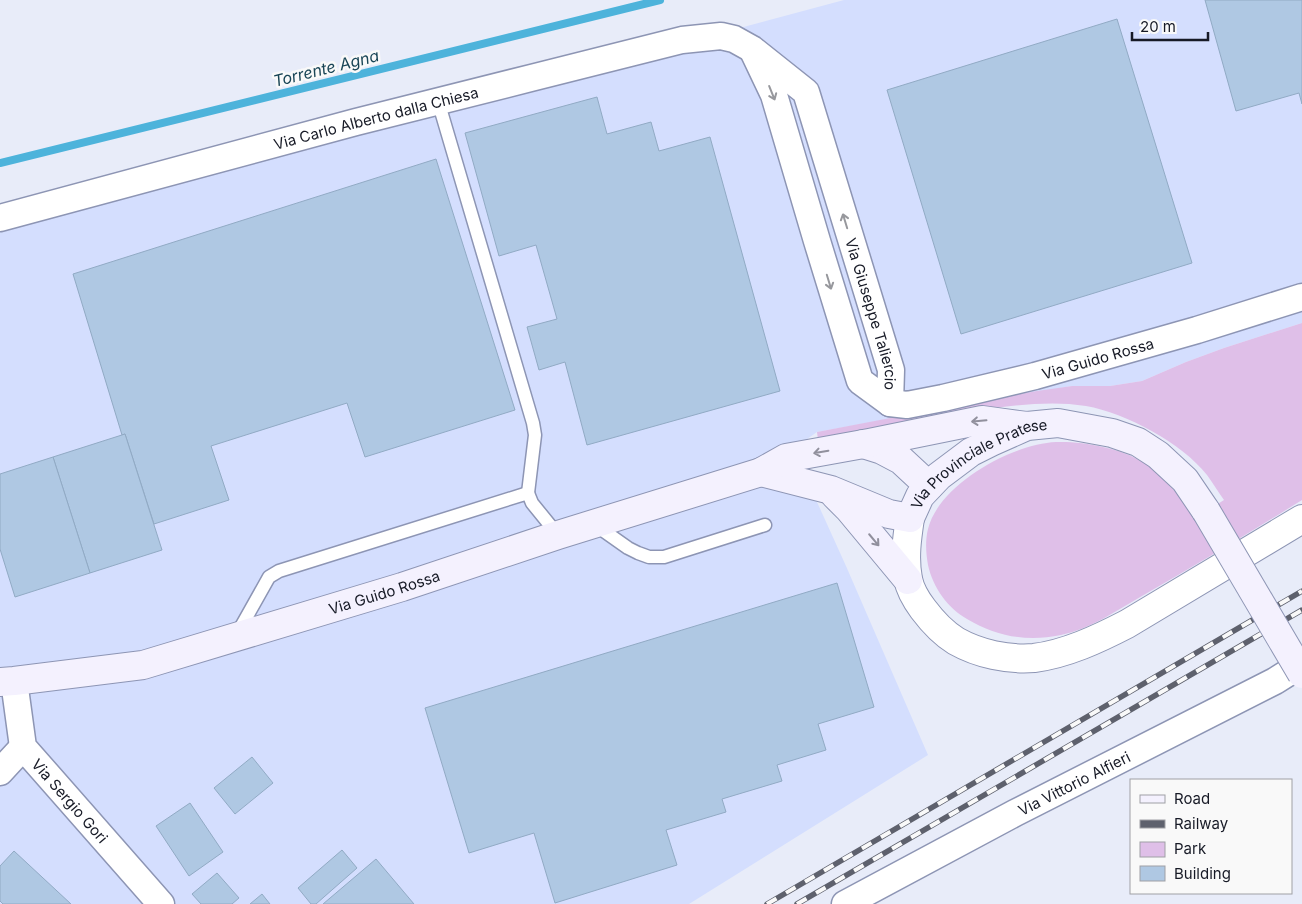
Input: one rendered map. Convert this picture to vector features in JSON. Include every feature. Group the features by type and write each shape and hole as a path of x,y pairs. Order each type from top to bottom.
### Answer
{"main road":[{"name":"Via Guido Rossa","path":"7,681 143,665 402,587 558,535 761,472 786,458 982,420 1027,426"},
{"name":"Via Provinciale Pratese","path":"910,518 920,496 939,476 971,452 1027,426 1058,423 1112,432 1138,442 1158,455 1185,480 1206,511 1302,674"},
{"path":"863,444 882,450 901,460 929,486"},
{"path":"761,472 830,490 889,514 910,518"},
{"path":"830,490 908,580"}],"street":[{"name":"Via Carlo Alberto dalla Chiesa","path":"0,218 337,127 682,40 721,36 734,39 752,49"},
{"name":"Via Giuseppe Taliercio","path":"752,49 774,95 816,241 860,381 890,403"},
{"name":"Via Guido Rossa","path":"890,403 907,405 1035,376 1197,330 1302,296"},
{"name":"Via Provinciale Pratese","path":"910,518 905,548 908,580 917,601 934,623 955,640 971,648 1002,657 1034,658 1053,654 1105,636 1302,519"},
{"name":"Via Vittorio Alfieri","path":"845,904 1015,813 1275,681 1302,664"},
{"name":"Via Sergio Gori","path":"7,681 23,747 161,904"},
{"path":"0,772 23,747"}],"lane":[{"path":"438,101 533,423 535,435 528,492 532,503 558,535"},
{"path":"236,636 269,577 278,571 528,492"},
{"path":"594,524 628,548 648,558 664,556 765,525"}],"shaded area":[{"path":"844,0 1302,0 1302,323 1224,348 1142,381 1110,386 1072,386 817,432 793,449 928,755 689,904 0,904 0,226"}],"green space":[{"path":"1302,323 1302,500 1113,613 1093,624 1061,635 1025,638 1001,634 978,625 954,609 942,596 934,582 928,565 926,538 935,512 946,497 980,469 1019,450 1038,444 1067,442 1112,449 1143,462 1170,486 1194,519 1224,500 1207,475 1183,452 1152,431 1118,415 1086,406 1052,403 995,408 818,440 817,432 969,403 1072,386 1110,386 1142,381 1224,348"}],"building":[{"path":"1205,0 1302,0 1302,104 1299,93 1236,111"},
{"path":"1117,19 1192,263 961,334 887,90"},
{"path":"597,97 607,134 651,122 659,151 710,137 780,391 587,445 565,362 539,370 527,327 557,319 536,245 499,256 465,133"},
{"path":"436,159 515,410 365,457 347,403 211,446 229,500 154,524 125,434 122,435 73,274"},
{"path":"125,434 162,550 90,573 53,457"},
{"path":"53,457 90,573 15,597 0,549 0,474"},
{"path":"837,583 874,707 818,724 826,750 777,765 782,781 722,799 726,812 666,830 677,865 555,903 534,833 469,853 425,708"},
{"path":"252,757 273,783 235,814 214,788"},
{"path":"190,803 223,852 189,876 156,826"},
{"path":"342,850 357,868 316,904 311,904 298,888"},
{"path":"14,851 71,904 3,904 0,901 0,866"},
{"path":"376,859 414,904 323,904"},
{"path":"217,873 239,898 232,904 201,904 192,894"},
{"path":"262,894 270,904 250,904"}],"waterway":[{"name":"Torrente Agna","path":"0,163 660,0"}],"railway":[{"path":"767,904 1302,591"},
{"path":"797,904 1302,610"}]}
